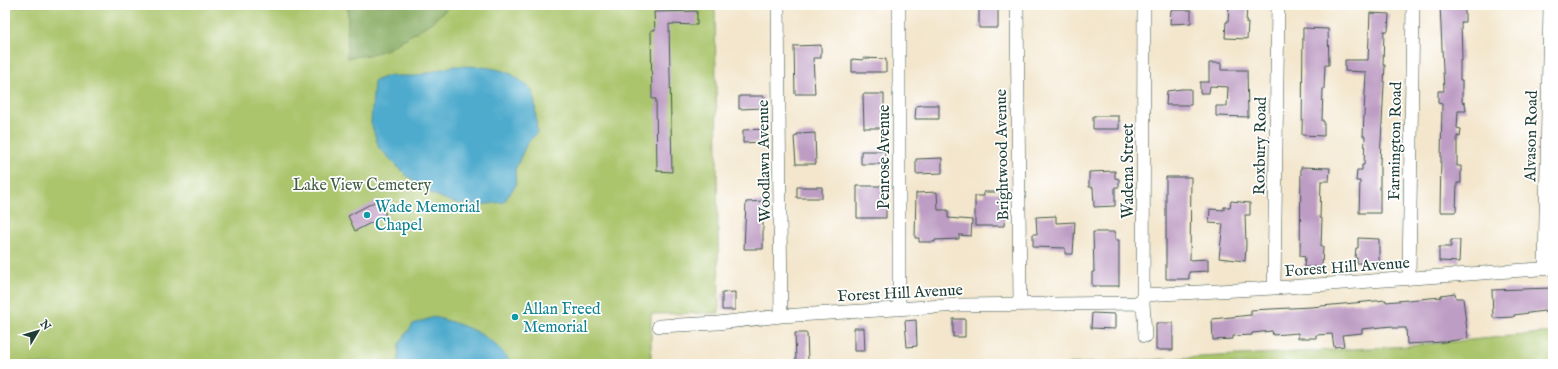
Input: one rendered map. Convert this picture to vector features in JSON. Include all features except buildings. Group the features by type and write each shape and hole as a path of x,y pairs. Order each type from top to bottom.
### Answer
{"street":[{"name":"Woodlawn Avenue","path":"778,5 781,316"},
{"name":"Penrose Avenue","path":"899,5 899,310"},
{"name":"Brightwood Avenue","path":"1017,5 1020,305"},
{"name":"Wadena Street","path":"1144,5 1143,299 1145,336"},
{"name":"Roxbury Road","path":"1274,288 1278,5"},
{"name":"Farmington Road","path":"1409,278 1413,5"},
{"name":"Alvason Road","path":"1549,268 1550,5"},
{"name":"Forest Hill Avenue","path":"659,326 718,323 781,316 899,310 960,305 1020,305 1143,299 1549,268"}],"green space":[{"name":"Lake View Cemetery","path":"5,5 715,5 719,313 651,314 651,364 5,364"},
{"path":"348,5 451,5 432,22 388,49 368,55 347,58"},
{"path":"1553,332 1553,364 1068,364 1409,346"}],"water":[{"path":"453,66 481,67 509,73 532,90 535,104 537,133 527,143 515,170 516,185 504,202 480,205 454,203 430,193 406,175 379,148 371,123 374,81 387,76 416,76"},
{"path":"434,317 458,324 487,338 496,345 512,364 398,364 399,344 413,324"}],"place":[{"name":"Wade Memorial Chapel","path":"367,215"},
{"name":"Allan Freed Memorial","path":"515,317"}]}
